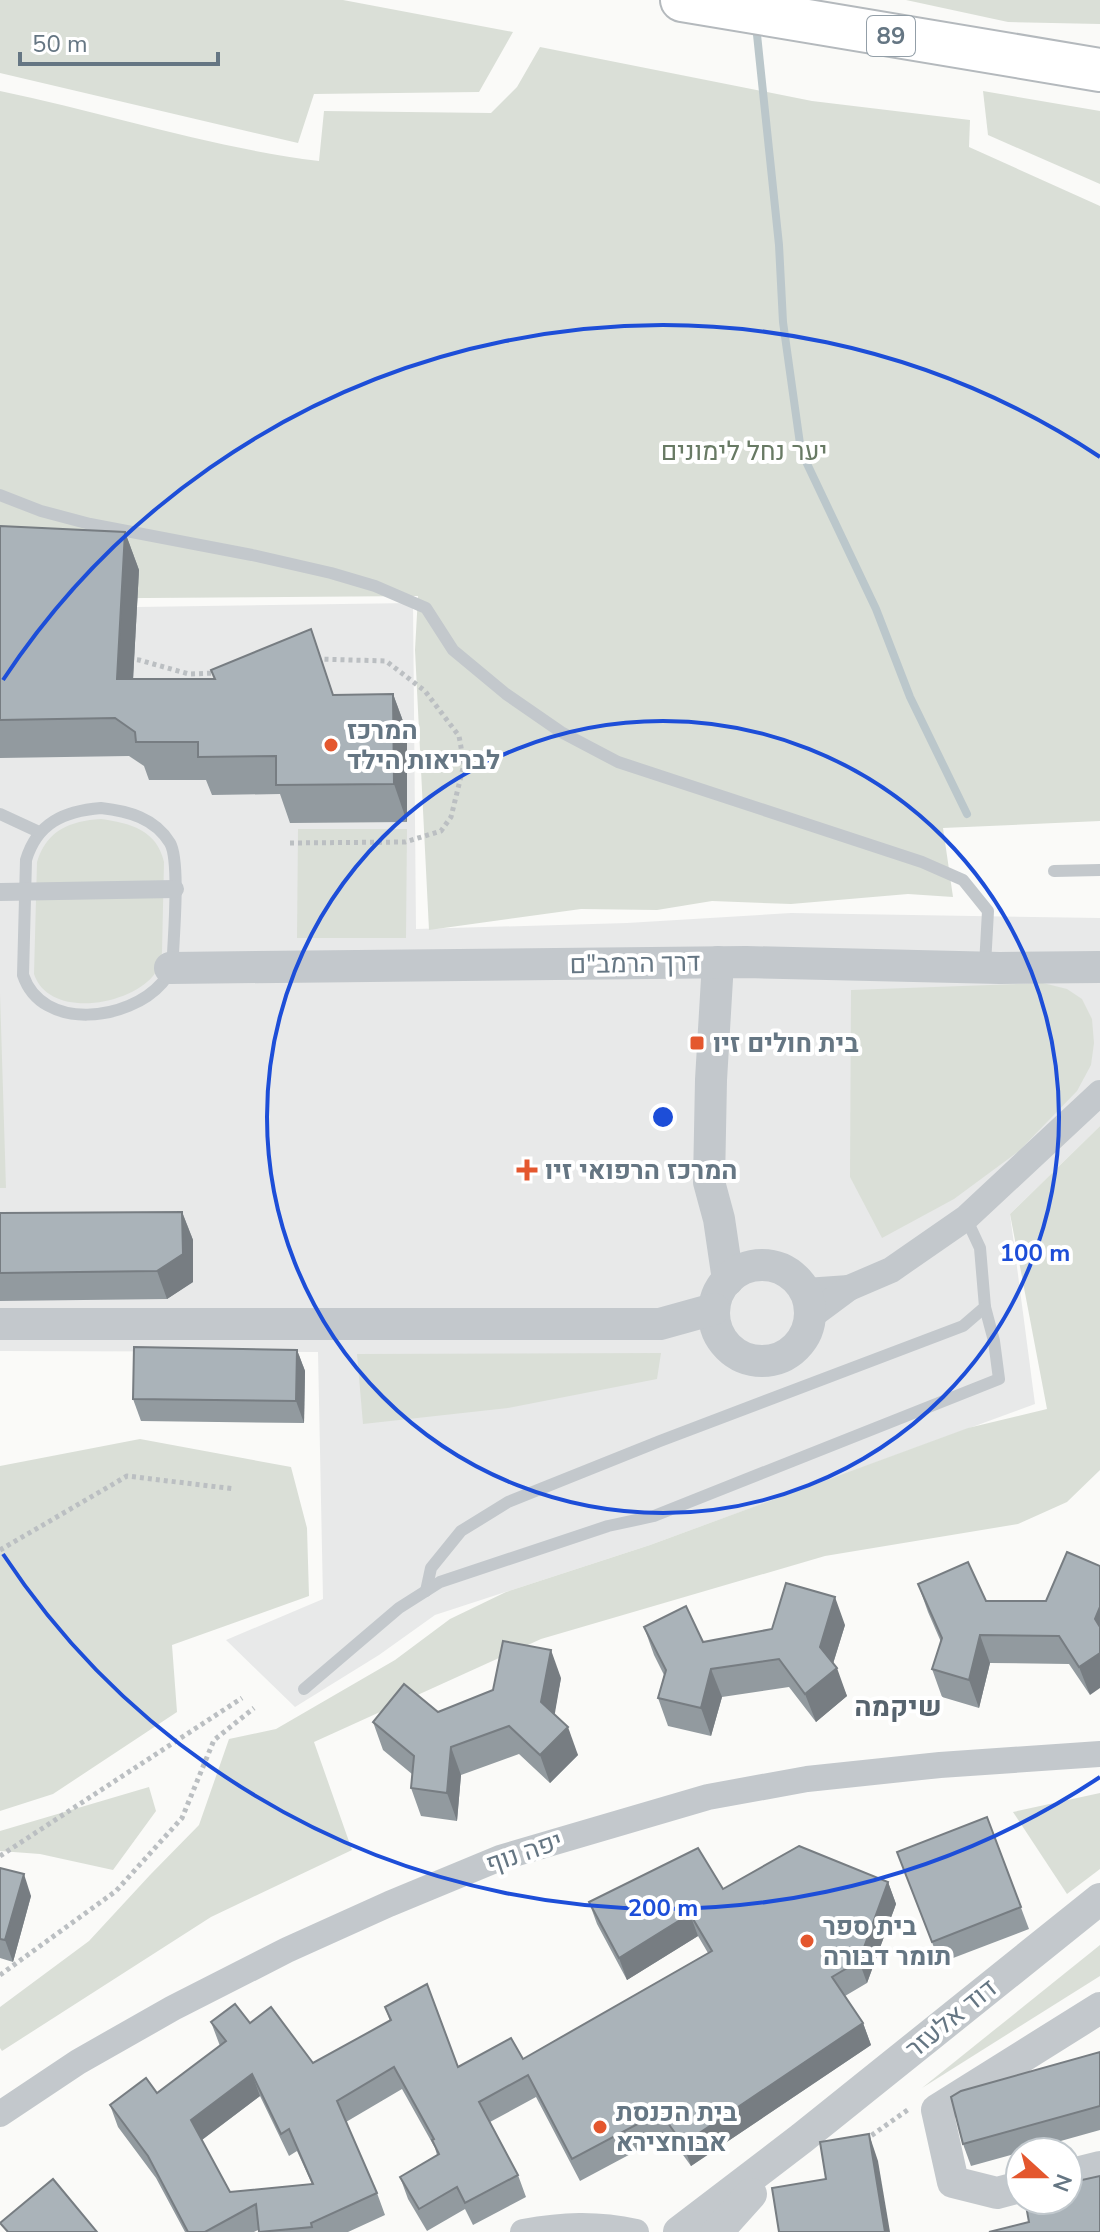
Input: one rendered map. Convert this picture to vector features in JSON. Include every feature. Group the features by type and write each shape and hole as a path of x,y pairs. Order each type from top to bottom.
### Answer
{"highway":[{"name":"89","path":"682,0 1100,70"}],"street":[{"path":"1,892 175,889"},
{"name":"דרך הרמב\"ם","path":"994,967 1025,958 1100,958"},
{"name":"דרך הרמב\"ם","path":"170,968 732,962 1100,967"},
{"path":"728,1280 719,1219 709,1182 711,1080 732,962"},
{"name":"דרך הרמב\"ם","path":"994,967 1024,978 1100,977"},
{"path":"808,1304 891,1270 966,1218 1100,1093"},
{"path":"719,1219 761,1265"},
{"path":"761,1265 788,1271 798,1280 808,1304 806,1334 783,1357 766,1361 750,1360 735,1353 723,1341 714,1309 719,1293 728,1280 749,1266 761,1265"},
{"path":"660,1324 714,1309"},
{"path":"0,1324 660,1324 723,1341"},
{"name":"יפה נוף","path":"0,2114 78,2062 173,2008 376,1909 500,1858 708,1797 807,1779 940,1765 1100,1754"},
{"name":"דוד אלעזר","path":"679,2232 802,2138 1100,1899"},
{"path":"1004,2191 997,2193 953,2182 937,2110 1100,2008"},
{"name":"דוד אלעזר","path":"717,2232 802,2138"},
{"path":"523,2232 562,2225 609,2226 636,2232"}],"lane":[{"path":"0,495 41,511 90,524 331,573 375,586 426,608 453,650 506,694 561,732 618,762 922,862 963,880 988,911 994,967"},
{"path":"101,808 137,815 150,821 172,844 175,889 170,968 162,982 145,997 122,1009 100,1014 75,1014 52,1008 27,989 23,975 26,860 31,844 51,822 85,809 101,808"},
{"path":"0,814 39,832"},
{"path":"1054,871 1100,870"},
{"path":"304,1689 399,1608 440,1582 608,1526 654,1516 999,1379 985,1307 980,1248 966,1218"},
{"path":"426,1591 431,1568 461,1531 508,1502 674,1435 963,1326 985,1307"}],"path":[{"path":"123,659 139,660 189,674 221,673"},
{"path":"290,843 405,842 441,831 451,817 464,764 459,736 425,691 386,661 310,660"},
{"path":"0,1550 127,1476 235,1489"},
{"path":"0,1856 242,1698"},
{"path":"0,1975 116,1891 182,1818 214,1740 254,1708"},
{"path":"864,2140 914,2106 937,2110"}],"shaded area":[{"name":"המרכז הרפואי זיו","path":"413,603 416,929 627,923 791,913 1100,918 1100,1126 1010,1214 1035,1404 650,1545 435,1615 379,1655 295,1707 226,1640 323,1599 318,1352 0,1351 0,609"}],"green space":[{"path":"0,0 343,0 513,32 479,92 314,94 298,143 0,73"},
{"path":"906,0 1100,0 1100,24 1008,22"},
{"name":"יער נחל לימונים","path":"540,47 812,101 970,120 969,147 1100,206 1100,821 943,828 953,897 908,894 791,904 712,901 657,910 581,909 429,930 415,650 418,596 0,599 0,91 238,148 319,161 324,111 491,113 517,87"},
{"path":"983,91 1100,111 1100,184 988,135"},
{"path":"101,819 141,830 149,835 160,851 164,862 162,955 153,976 126,995 90,1003 72,1002 55,998 42,988 34,974 37,862 47,842 61,829 79,822"},
{"path":"298,829 407,829 406,938 297,938"},
{"path":"1043,983 1067,989 1082,999 1092,1019 1094,1043 1091,1065 1077,1091 1019,1151 954,1199 882,1238 850,1177 851,990"},
{"path":"0,993 6,1188 0,1188"},
{"path":"1100,1126 1100,1470 1067,1502 1018,1524 825,1556 541,1639 314,1742 352,1850 211,1917 2,2051 0,2007 89,1941 199,1825 229,1739 276,1729 395,1660 450,1619 506,1592 650,1545 968,1428 1047,1409 1010,1214"},
{"path":"661,1353 657,1379 508,1408 363,1424 357,1354"},
{"path":"140,1439 291,1467 307,1528 309,1596 172,1645 177,1712 53,1794 0,1811 0,1466"},
{"path":"149,1787 156,1811 113,1870 40,1854 0,1851 0,1831"},
{"path":"1100,1793 1100,1869 1067,1894 1013,1812"},
{"path":"1100,1945 1100,1976 922,2088"}],"building":[{"path":"0,526 125,532 117,679 215,679 211,670 311,629 333,695 393,694 394,784 276,785 276,756 198,757 198,742 136,742 135,732 115,718 0,720"},
{"path":"182,1212 183,1254 157,1271 0,1273 0,1213"},
{"path":"134,1347 297,1350 296,1401 133,1399"},
{"path":"1067,1552 1100,1566 1100,1607 1095,1619 1100,1627 1100,1653 1079,1667 1059,1636 980,1635 969,1680 932,1669 942,1638 918,1584 968,1562 986,1601 1046,1601"},
{"path":"786,1583 835,1597 820,1647 837,1668 805,1694 779,1659 711,1669 701,1708 658,1698 666,1670 644,1627 686,1606 703,1642 772,1629"},
{"path":"503,1641 551,1650 541,1702 568,1727 540,1755 509,1726 451,1747 447,1793 411,1788 414,1756 373,1722 404,1684 438,1712 493,1690"},
{"path":"987,1817 1021,1907 932,1942 897,1852"},
{"path":"799,1846 888,1882 859,1961 832,1977 863,2023 683,2144 660,2112 572,2159 528,2075 479,2102 518,2175 465,2203 457,2187 419,2209 400,2177 439,2154 434,2139 394,2067 337,2101 377,2193 311,2223 312,2227 259,2232 256,2204 205,2232 188,2232 148,2156 110,2105 146,2078 157,2093 226,2041 211,2022 235,2004 250,2023 271,2007 313,2063 391,2020 385,2007 427,1984 458,2067 511,2038 523,2059 712,1951 690,1914 619,1958 589,1902 698,1848 723,1889","holes":["252,2074 281,2134 289,2129 313,2184 230,2192 191,2120"]},
{"path":"0,1868 24,1874 5,1940 0,1939"},
{"path":"1100,2052 1100,2106 963,2144 951,2097 961,2091"},
{"path":"869,2134 885,2232 779,2232 772,2188 826,2179 820,2142"},
{"path":"1100,2176 1100,2232 989,2232 1029,2222 1028,2216 1084,2216 1084,2180"},
{"path":"53,2179 97,2232 8,2232 0,2223"}],"waterway":[{"path":"756,25 779,245 783,322 801,451 876,609 910,697 967,814"}],"place":[{"name":"המרכז לבריאות הילד","path":"331,745"},
{"name":"בית חולים זיו","path":"697,1043"},
{"name":"המרכז הרפואי זיו","path":"527,1170"},
{"name":"בית ספר תומר דבורה","path":"807,1941"},
{"name":"בית הכנסת אבוחצירא","path":"600,2127"}],"district":[{"name":"שיקמה","path":"898,1706"}]}
